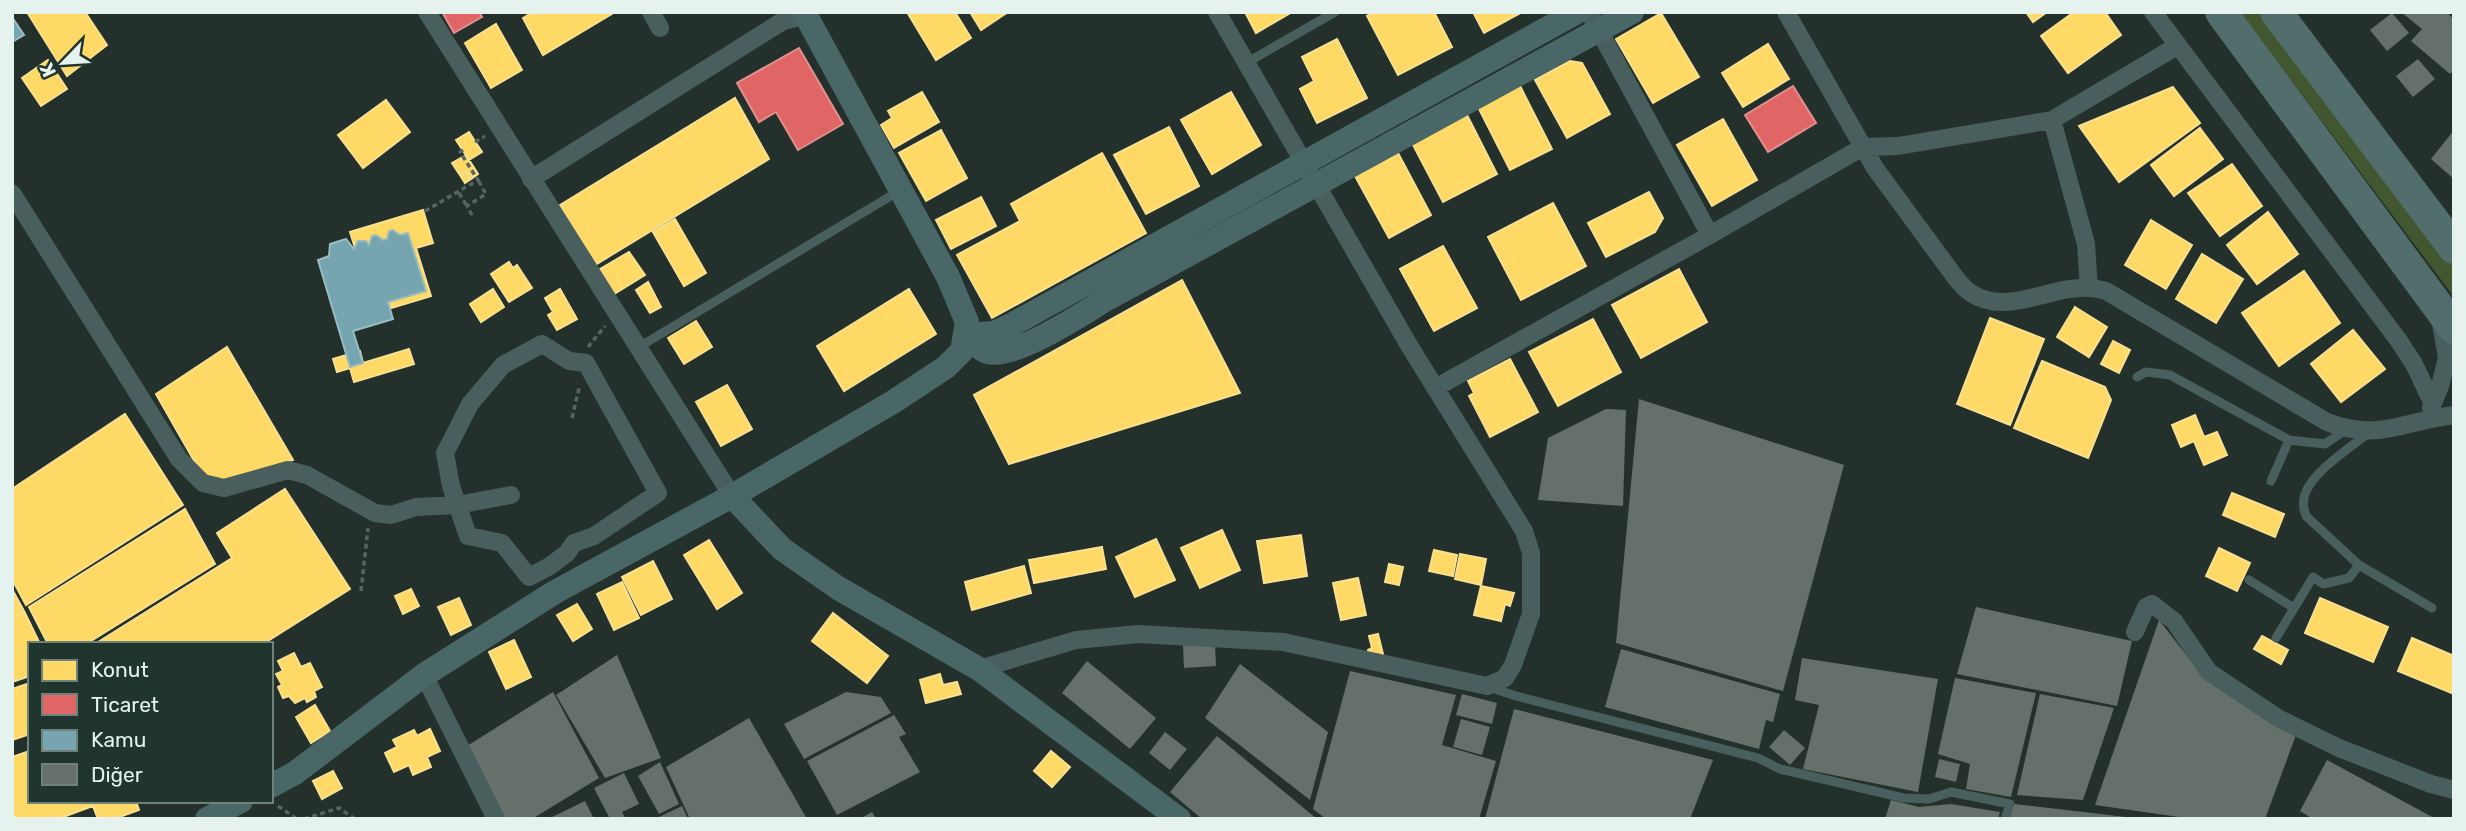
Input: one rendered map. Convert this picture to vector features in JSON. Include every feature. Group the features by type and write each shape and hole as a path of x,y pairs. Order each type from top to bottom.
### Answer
{"highway":[{"path":"2221,12 2446,318"},
{"path":"2276,12 2454,247"}],"street":[{"path":"427,12 732,496 782,549 838,588 979,669 1180,819"},
{"path":"979,669 1076,640 1138,634 1283,642 1486,686 1504,678 1513,665 1531,614 1531,553 1524,531 1435,388 1217,12"},
{"path":"965,335 994,333 1013,324 1577,12"},
{"path":"965,335 987,352 1026,346 1316,185 1594,22 1632,12"},
{"path":"1786,12 1875,168 1955,277 1970,293 1987,301 2004,302 2089,288 2106,291 2327,422 2347,429 2370,432 2387,430 2430,410 2454,415"},
{"path":"2153,12 2399,341 2414,364 2430,410"},
{"path":"273,794 295,773 424,675 555,592 732,496 893,402 946,368 962,351 967,322 947,277 808,13 783,22 531,179"},
{"path":"1594,22 1710,235"},
{"path":"1435,388 1863,147 1899,146 2052,120 2177,46"},
{"path":"2052,120 2086,244 2089,288"},
{"path":"12,193 179,458 203,483 224,488 288,470 307,475 375,513 391,515 416,507 457,505 511,495"},
{"path":"2430,410 2447,358 2446,318"},
{"path":"542,344 569,361 586,363 658,493 594,536 575,542 567,553 550,566 529,577 502,542 468,536 457,505 444,453 470,404 503,365 542,344"},
{"path":"2135,632 2146,607 2152,604 2174,621 2209,672 2278,718 2339,748 2431,785 2454,790"},
{"path":"424,675 496,819"},
{"path":"207,819 237,803"}],"lane":[{"path":"1246,63 1335,12"},
{"path":"639,347 901,190"},
{"path":"2137,377 2146,372 2170,375 2289,440 2325,444 2347,429"},
{"path":"2370,432 2313,480 2304,494 2302,506 2306,516 2359,565 2432,608"},
{"path":"2271,481 2289,440"},
{"path":"2276,638 2313,577 2323,584 2349,578 2359,565"},
{"path":"2249,580 2294,608"},
{"path":"1486,686 1758,758 1780,769 1904,798 1929,799 1951,792 2010,803 2005,819"}],"path":[{"path":"475,142 480,139"},
{"path":"463,150 460,152 486,194 467,206"},
{"path":"425,211 478,180"},
{"path":"458,193 472,215"},
{"path":"361,591 368,526 375,513"},
{"path":"273,794 297,819"},
{"path":"304,819 339,808 355,819"}],"green space":[{"path":"2240,12 2265,12 2454,262 2454,297"}],"building: Konut":[{"path":"27,12 85,12 107,45 67,76"},
{"path":"533,12 615,12 543,55 523,18"},
{"path":"907,12 955,12 971,38 936,60"},
{"path":"970,12 1008,12 981,30"},
{"path":"1245,12 1292,12 1256,33"},
{"path":"1374,12 1434,12 1452,47 1398,75 1367,16"},
{"path":"1473,12 1522,12 1484,33"},
{"path":"2026,12 2047,12 2033,22"},
{"path":"2074,12 2105,12 2121,35 2068,73 2041,36"},
{"path":"1661,13 1699,77 1653,103 1616,39"},
{"path":"496,24 522,70 491,88 465,43"},
{"path":"1337,39 1367,98 1317,123 1300,89 1314,81 1302,57"},
{"path":"1768,44 1789,79 1743,107 1722,73"},
{"path":"48,60 67,89 41,106 22,78"},
{"path":"1570,61 1582,63 1610,114 1567,138 1535,80"},
{"path":"1520,86 1552,149 1510,170 1478,107"},
{"path":"2173,87 2200,123 2119,182 2079,126"},
{"path":"922,92 939,122 894,148 881,125 892,118 888,111"},
{"path":"1231,92 1261,145 1212,174 1181,120"},
{"path":"735,98 769,159 595,265 560,205"},
{"path":"386,100 410,132 363,168 338,135"},
{"path":"1467,115 1497,174 1443,202 1412,143"},
{"path":"1723,119 1757,180 1712,206 1677,145"},
{"path":"1169,127 1199,186 1146,214 1114,155"},
{"path":"2200,128 2223,159 2174,196 2151,165"},
{"path":"941,130 967,178 926,201 899,153"},
{"path":"469,132 482,152 469,160 456,140"},
{"path":"1102,153 1146,233 992,318 957,255 1020,221 1011,204"},
{"path":"1398,153 1431,215 1389,238 1355,176"},
{"path":"466,155 478,174 471,179 466,171 460,175 452,163"},
{"path":"2232,164 2262,206 2220,236 2188,193"},
{"path":"466,171 471,179 465,183 460,175"},
{"path":"1649,192 1663,218 1655,232 1606,257 1588,223"},
{"path":"981,197 996,226 951,249 936,220"},
{"path":"1553,203 1586,266 1521,300 1488,237"},
{"path":"423,210 433,243 416,248 431,296 388,309 373,260 360,264 350,232"},
{"path":"2268,212 2298,254 2257,284 2227,245"},
{"path":"675,219 706,273 684,286 653,232"},
{"path":"2151,220 2192,245 2166,289 2125,265"},
{"path":"1443,246 1477,308 1434,331 1400,269"},
{"path":"629,252 645,275 614,294 600,269"},
{"path":"2202,254 2243,279 2216,323 2176,299"},
{"path":"509,262 513,268 517,265 532,288 509,302 491,274"},
{"path":"1679,269 1707,322 1641,358 1612,305"},
{"path":"2304,271 2340,323 2279,366 2242,313"},
{"path":"1182,280 1240,393 1009,464 974,395"},
{"path":"648,282 661,307 650,313 636,290"},
{"path":"493,289 504,307 481,322 470,304"},
{"path":"560,289 577,319 557,330 548,315 553,312 545,298"},
{"path":"909,289 936,334 844,391 817,346"},
{"path":"2075,307 2107,327 2089,357 2057,337"},
{"path":"1990,318 2044,339 2010,425 1957,404"},
{"path":"1593,319 1621,372 1558,406 1529,352"},
{"path":"696,321 712,347 684,364 668,338"},
{"path":"2353,330 2385,369 2341,402 2311,364"},
{"path":"2113,341 2130,350 2119,373 2101,364"},
{"path":"227,347 293,460 226,482 201,473 156,394"},
{"path":"409,349 414,364 354,382 350,368 337,372 333,359 360,351 363,363"},
{"path":"1510,359 1538,412 1490,437 1469,396 1474,393 1468,381"},
{"path":"2042,361 2105,387 2111,400 2088,458 2014,428"},
{"path":"727,385 752,429 721,446 696,402"},
{"path":"125,414 183,505 26,605 12,579 12,489"},
{"path":"2195,415 2204,437 2217,432 2227,455 2204,465 2194,441 2181,447 2172,425"},
{"path":"285,489 350,589 266,642 98,642 232,558 217,533"},
{"path":"2232,493 2284,514 2275,537 2223,515"},
{"path":"185,509 215,564 89,642 47,642 29,607"},
{"path":"1222,530 1240,570 1200,588 1181,548"},
{"path":"1301,535 1307,576 1264,583 1257,541"},
{"path":"1156,539 1175,580 1135,597 1116,557"},
{"path":"709,540 742,593 717,609 684,555"},
{"path":"1102,547 1106,569 1034,583 1029,560"},
{"path":"2219,548 2250,563 2237,591 2206,576"},
{"path":"1434,550 1457,555 1453,576 1429,571"},
{"path":"1460,554 1486,559 1481,585 1455,579"},
{"path":"653,561 672,599 641,615 622,577"},
{"path":"1389,564 1403,567 1399,585 1385,582"},
{"path":"1024,566 1031,593 972,610 965,582"},
{"path":"1358,578 1366,615 1341,620 1333,583"},
{"path":"622,582 639,618 614,630 597,594"},
{"path":"1481,586 1514,593 1510,606 1505,604 1501,621 1474,615"},
{"path":"12,589 25,613 12,617"},
{"path":"411,589 419,606 403,614 395,596"},
{"path":"459,598 471,625 451,635 438,607"},
{"path":"2320,598 2388,627 2373,662 2305,633"},
{"path":"577,604 592,629 573,641 557,615"},
{"path":"25,613 39,642 28,642 28,677 12,682 12,617"},
{"path":"833,613 888,656 867,683 812,641"},
{"path":"1378,634 1383,654 1370,658 1368,650 1372,648 1369,636"},
{"path":"2262,636 2288,650 2281,664 2254,649"},
{"path":"2412,638 2454,656 2454,694 2398,671"},
{"path":"514,640 531,677 506,689 489,652"},
{"path":"294,653 301,667 310,663 322,687 314,691 316,697 307,702 305,698 295,703 289,696 283,698 278,687 282,685 276,674 283,671 278,661"},
{"path":"940,674 943,685 957,682 961,694 926,703 920,680"},
{"path":"28,684 28,735 12,740 12,689"},
{"path":"315,705 330,731 311,743 296,717"},
{"path":"430,729 440,751 427,757 431,767 413,775 409,765 394,772 385,753 397,747 393,740 414,730 417,736"},
{"path":"1051,751 1070,767 1052,787 1034,771"},
{"path":"28,752 28,803 92,803 93,806 58,819 16,819 12,811 12,757"},
{"path":"333,771 342,788 322,799 313,781"},
{"path":"92,803 137,803 139,810 114,819 98,819"}],"building: Ticaret":[{"path":"442,12 479,12 482,17 454,33"},
{"path":"799,48 843,124 798,150 776,112 759,122 737,83"},
{"path":"1793,86 1816,123 1768,152 1745,115"}],"building: Kamu":[{"path":"12,17 24,35 12,42"},
{"path":"393,230 400,235 408,233 426,291 388,302 393,319 353,331 363,363 350,367 318,260 329,256 330,244 346,239 354,249 358,241 366,241 369,245 372,236 387,239 389,231"}],"building: Diğer":[{"path":"2401,12 2446,12 2454,19 2454,69 2450,74 2411,41 2422,29"},
{"path":"2392,13 2409,33 2387,51 2370,30"},
{"path":"2418,59 2435,79 2413,97 2396,76"},
{"path":"2454,130 2454,179 2431,159"},
{"path":"1639,399 1844,465 1783,691 1616,643"},
{"path":"1606,409 1626,410 1623,506 1538,500 1548,438"},
{"path":"1976,607 2132,641 2117,706 1957,674"},
{"path":"2159,620 2202,675 2296,735 2265,819 2193,819 2095,805"},
{"path":"1215,644 1216,666 1184,668 1183,645"},
{"path":"1621,649 1780,694 1773,722 1766,720 1759,749 1605,707"},
{"path":"617,655 661,758 605,778 556,695"},
{"path":"1802,658 1938,679 1918,792 1803,769 1819,705 1795,700"},
{"path":"1087,661 1156,718 1130,749 1062,693"},
{"path":"1240,664 1328,732 1310,800 1205,718"},
{"path":"1350,671 1456,695 1442,745 1496,761 1479,819 1326,819 1313,809"},
{"path":"1955,678 2036,693 2011,797 1966,789 1970,764 1938,754"},
{"path":"553,692 599,778 532,819 505,819 467,746"},
{"path":"846,692 881,697 891,713 804,759 784,724"},
{"path":"1462,694 1497,703 1492,724 1456,715"},
{"path":"2040,694 2114,708 2083,800 2017,795"},
{"path":"1514,709 1713,760 1690,819 1485,819"},
{"path":"894,715 906,734 899,737 920,772 837,815 807,761"},
{"path":"749,718 807,819 690,819 666,767"},
{"path":"1461,719 1490,727 1482,755 1453,747"},
{"path":"1784,730 1805,748 1790,765 1769,747"},
{"path":"1165,732 1187,749 1170,770 1149,753"},
{"path":"1217,736 1317,819 1202,819 1170,792"},
{"path":"1939,759 1960,764 1956,782 1935,777"},
{"path":"2327,760 2436,819 2313,819 2300,811"},
{"path":"660,762 679,804 659,814 638,776"},
{"path":"624,773 639,804 622,812 626,819 610,819 594,788"},
{"path":"1891,800 1919,807 1951,804 2000,812 1998,819 1885,819"},
{"path":"585,801 594,819 548,819"},
{"path":"2014,804 2126,817 2008,819"},
{"path":"682,806 688,819 655,819"},
{"path":"872,812 876,819 860,819"}]}
